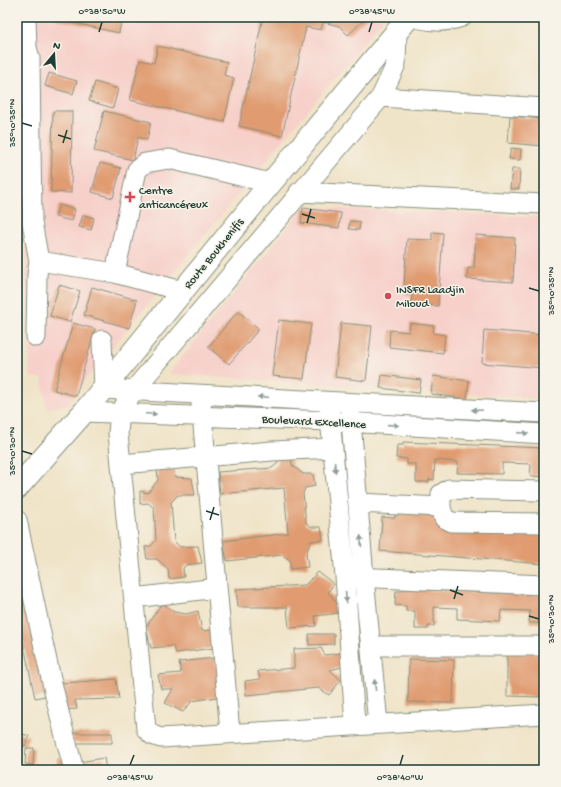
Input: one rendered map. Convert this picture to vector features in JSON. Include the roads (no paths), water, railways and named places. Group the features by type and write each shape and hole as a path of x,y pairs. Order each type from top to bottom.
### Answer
{"main road":[{"name":"Route Boukhenifis","path":"17,488 104,389 270,183 403,25"}],"street":[{"path":"26,17 27,48 30,58 32,222 39,261 36,275 36,338"},
{"path":"413,17 431,22 445,22 462,17"},
{"path":"403,25 396,64 381,97 299,192 133,391 120,413 118,433 146,729 152,735 161,738 544,714"},
{"path":"381,97 544,108"},
{"path":"115,273 137,170 145,163 169,159 270,183"},
{"path":"299,192 544,204"},
{"path":"39,261 115,273 182,291"},
{"path":"102,340 104,389"},
{"name":"Boulevard Excellence","path":"104,389 544,413"},
{"path":"201,394 201,416 230,733"},
{"path":"283,419 286,398"},
{"path":"328,401 344,576 355,725"},
{"path":"349,403 352,422 364,577 378,724"},
{"name":"Boulevard Excellence","path":"84,412 352,422 544,434"},
{"path":"121,464 272,450 333,448"},
{"path":"544,492 449,489 441,494 441,507 444,518 452,522 544,523"},
{"path":"358,503 441,507"},
{"path":"17,520 33,604 74,770"},
{"path":"344,576 544,584"},
{"path":"134,598 217,588"},
{"path":"371,646 544,646"}],"place":[{"name":"Centre anticancéreux","path":"130,197"},
{"name":"INSFR Laadjin Miloud","path":"388,296"}]}
